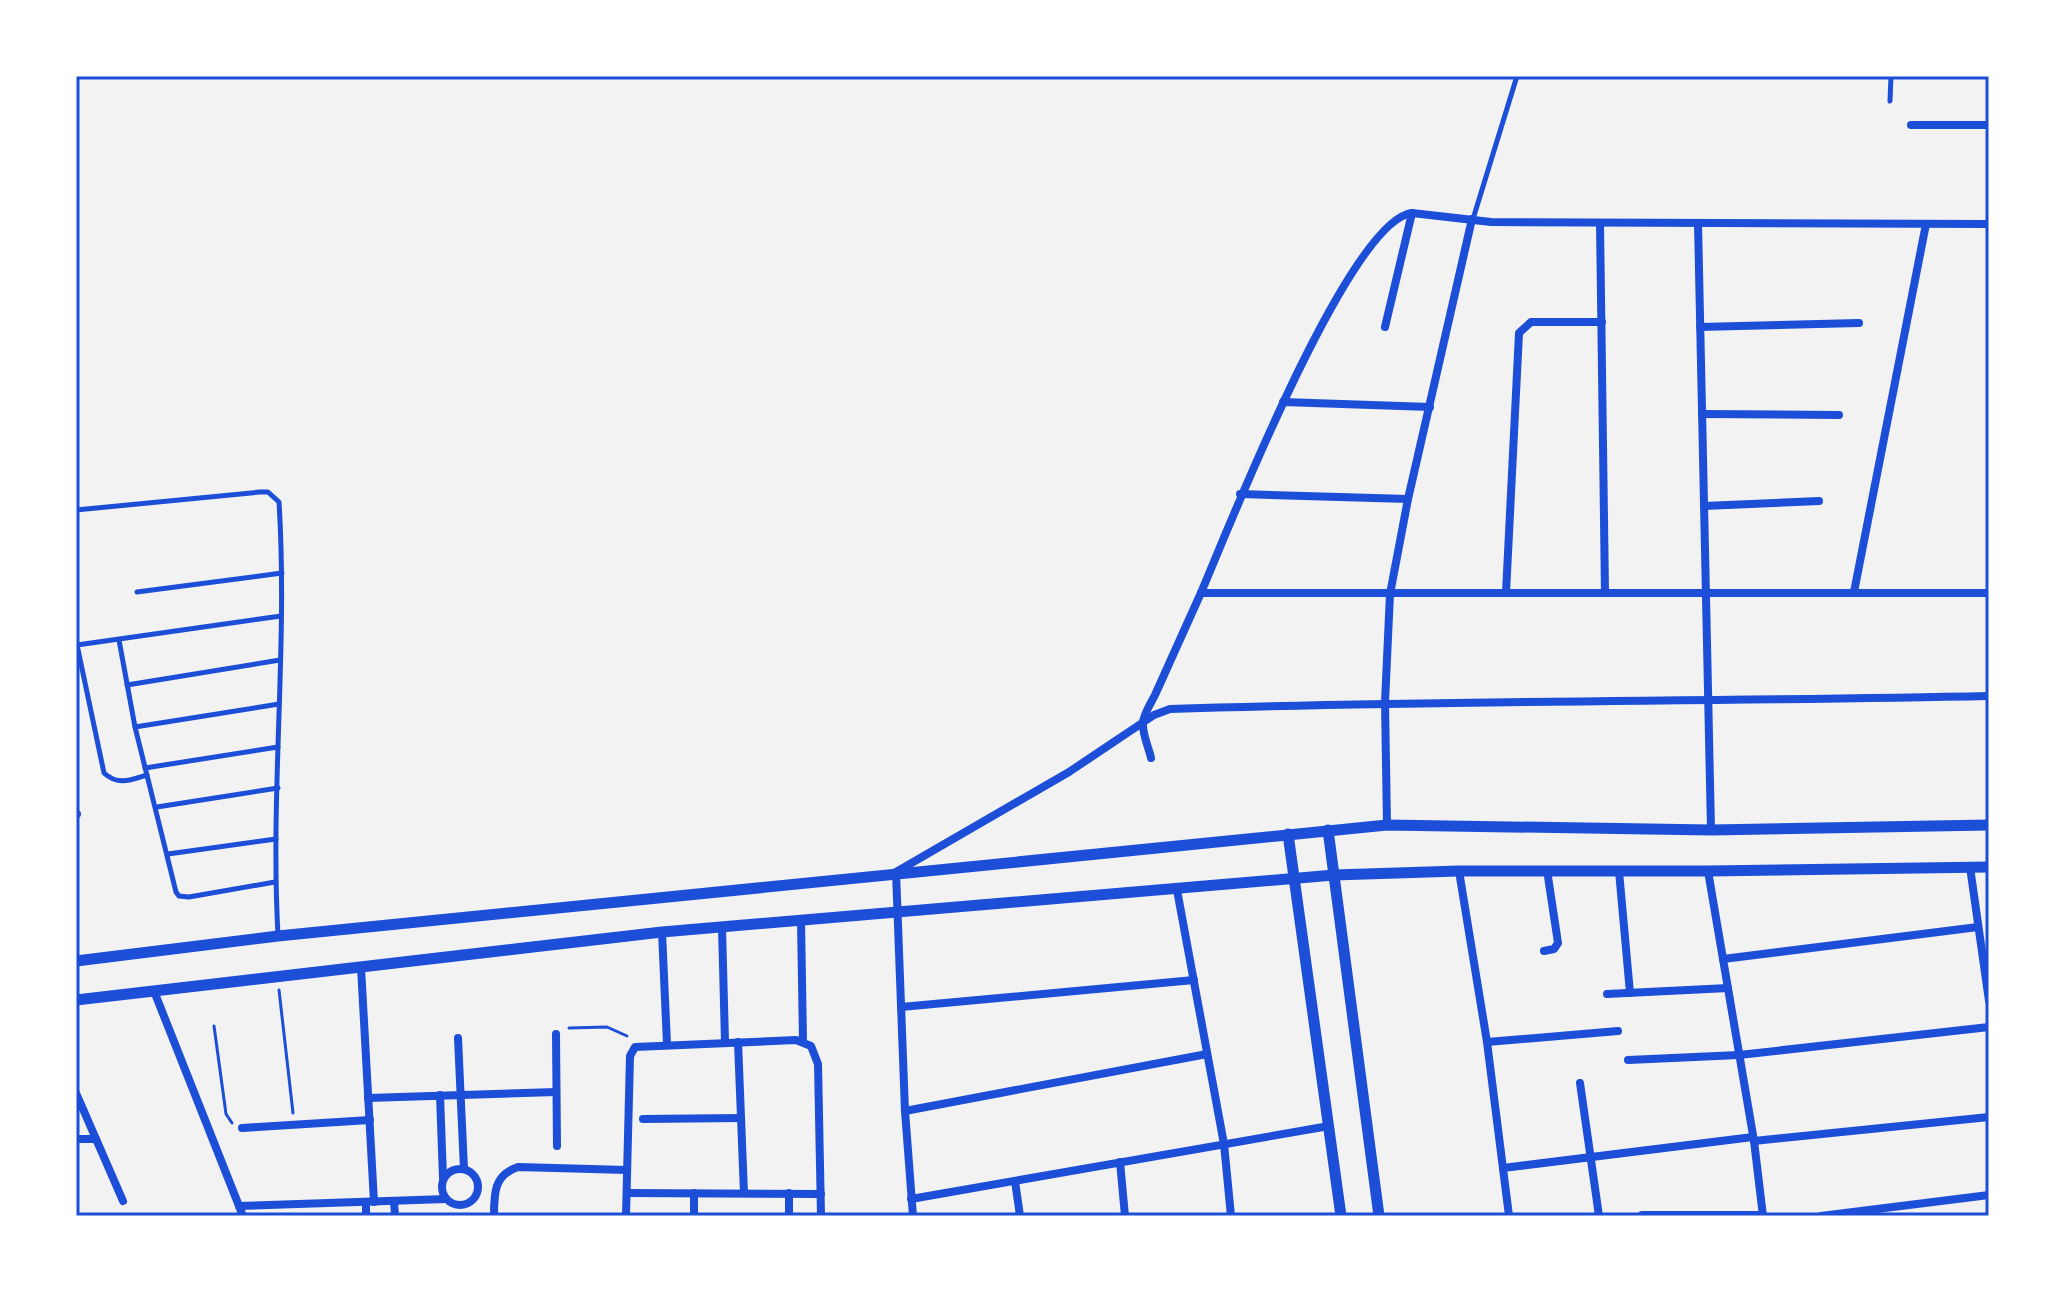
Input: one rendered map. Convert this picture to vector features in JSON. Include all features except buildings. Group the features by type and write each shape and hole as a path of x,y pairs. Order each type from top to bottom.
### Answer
{"street":[{"path":"1911,125 1989,125"},
{"path":"1385,327 1412,213"},
{"path":"1151,758 1143,722 1201,593 1240,494 1300,365 1364,258 1394,220 1412,213 1491,222 1989,224"},
{"path":"1387,825 1385,702 1390,594 1408,499 1472,219"},
{"path":"1600,223 1605,593"},
{"path":"1698,223 1711,830"},
{"path":"1854,592 1926,224"},
{"path":"1506,593 1519,333 1531,322 1602,322"},
{"path":"1700,327 1859,323"},
{"path":"1283,402 1430,407"},
{"path":"1702,414 1839,415"},
{"path":"1240,494 1408,499"},
{"path":"1704,506 1819,501"},
{"path":"1201,593 1989,593"},
{"path":"896,872 1079,765 1143,722 1170,709 1385,702 1708,702 1989,696"},
{"path":"76,961 278,936 1387,825 1711,830 1989,825"},
{"path":"1328,830 1379,1216"},
{"path":"1288,834 1341,1216"},
{"path":"1970,867 1989,1001"},
{"path":"76,1000 662,932 1334,875 1459,871 1989,867"},
{"path":"1544,951 1554,949 1558,943 1547,870"},
{"path":"1459,871 1487,1042 1509,1216"},
{"path":"1619,871 1630,993"},
{"path":"1642,1215 1763,1215 1754,1139 1708,871"},
{"path":"896,872 905,1111 913,1216"},
{"path":"1177,890 1224,1144 1231,1216"},
{"path":"800,1041 801,921"},
{"path":"722,927 725,1042"},
{"path":"1723,959 1978,927"},
{"path":"662,932 667,1044"},
{"path":"361,967 370,1120 370,1202 366,1216"},
{"path":"901,1007 1194,980"},
{"path":"1607,994 1728,988"},
{"path":"154,991 243,1216"},
{"path":"1628,1060 1739,1055 1989,1027"},
{"path":"1487,1042 1618,1031"},
{"path":"556,1034 557,1146"},
{"path":"458,1038 464,1169"},
{"path":"626,1216 630,1056 635,1047 800,1041 815,1053 818,1064 821,1216"},
{"path":"738,1042 744,1193"},
{"path":"905,1111 1207,1054"},
{"path":"1580,1083 1599,1216"},
{"path":"368,1098 556,1092"},
{"path":"76,1093 123,1201"},
{"path":"440,1095 442,1193 451,1203 465,1205 476,1196 475,1176 464,1169 452,1170 443,1178"},
{"path":"1503,1168 1754,1139 1989,1117"},
{"path":"643,1119 741,1118"},
{"path":"242,1128 370,1120"},
{"path":"911,1199 1329,1126"},
{"path":"76,1139 96,1139"},
{"path":"1120,1162 1125,1216"},
{"path":"494,1216 495,1187 508,1170 518,1167 627,1170"},
{"path":"1015,1181 1020,1216"},
{"path":"627,1193 821,1194"},
{"path":"694,1193 694,1216"},
{"path":"789,1193 789,1216"},
{"path":"1821,1216 1989,1195"},
{"path":"239,1206 446,1199"},
{"path":"394,1201 395,1216"}],"lane":[{"path":"1472,219 1517,76"},
{"path":"1890,101 1891,76"},
{"path":"76,510 268,492 279,502 282,573 275,882 278,936"},
{"path":"137,592 282,573"},
{"path":"278,747 146,772 126,782 116,782 104,773 76,642 119,640 281,616"},
{"path":"119,640 135,727 175,888 184,897 275,882"},
{"path":"127,685 280,660"},
{"path":"135,727 279,704"},
{"path":"157,807 278,788"},
{"path":"168,854 276,839"}],"path":[{"path":"277,977 295,1125"},
{"path":"214,1026 226,1114 234,1126 242,1128"},
{"path":"556,1034 571,1027 607,1027 640,1045"}]}
